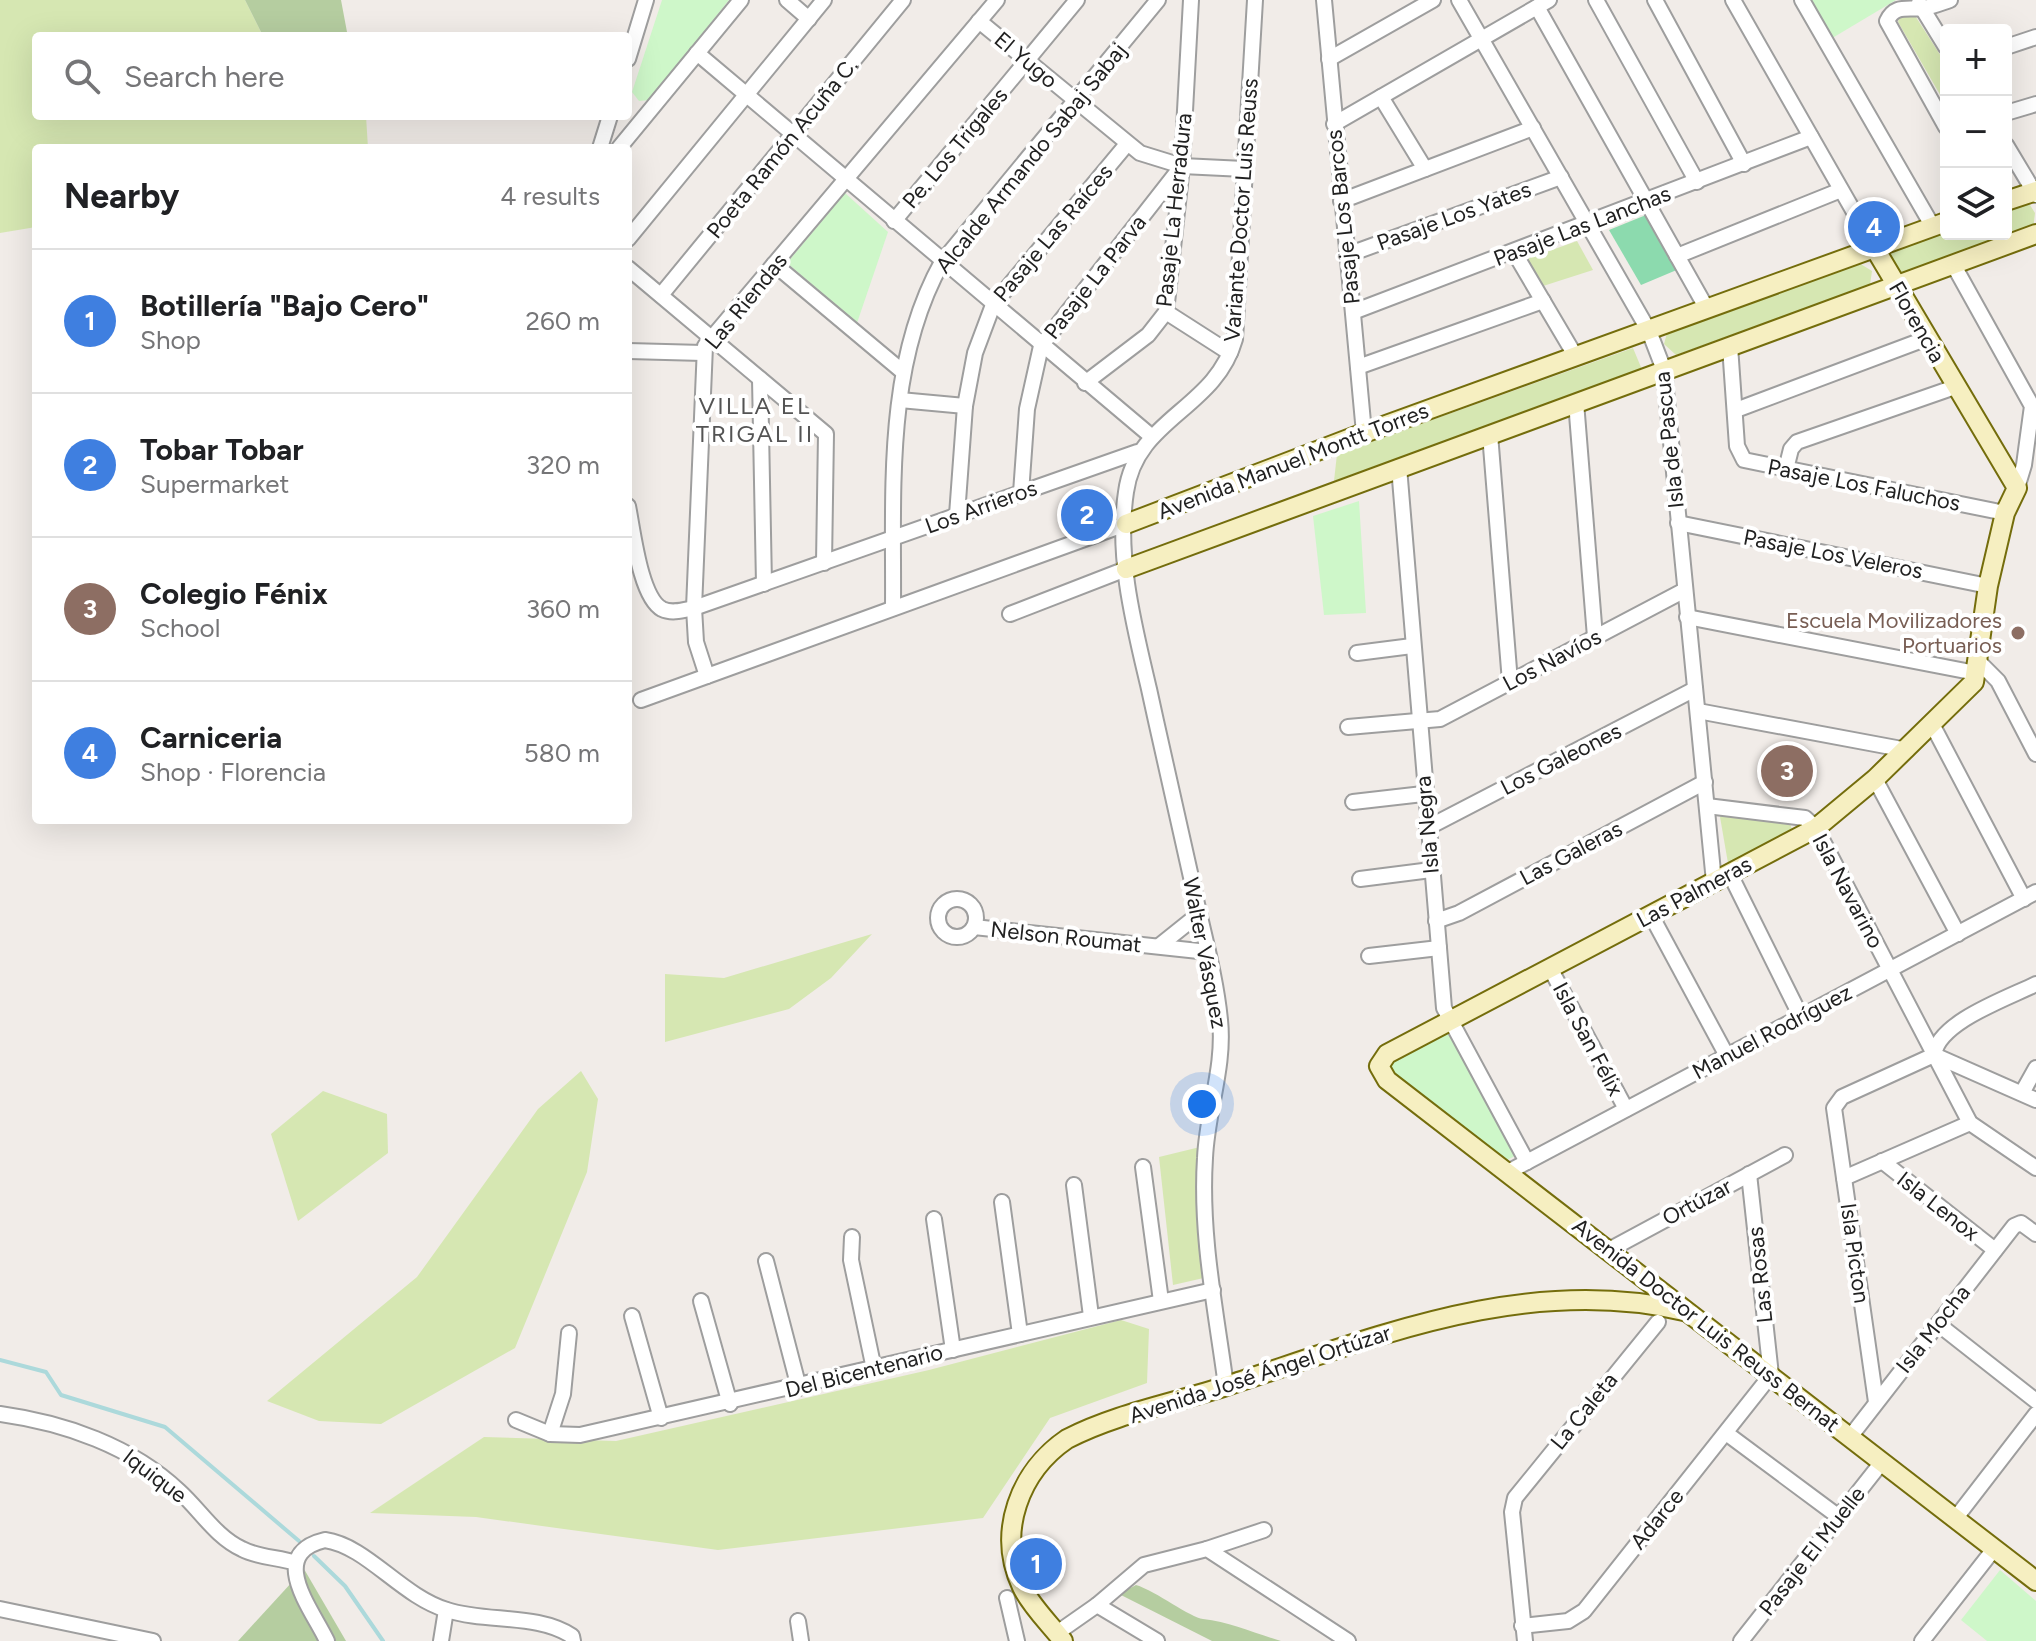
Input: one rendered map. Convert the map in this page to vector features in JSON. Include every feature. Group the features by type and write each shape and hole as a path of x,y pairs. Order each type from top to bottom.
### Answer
{"street":[{"path":"632,46 646,0"},
{"path":"622,144 741,0"},
{"path":"787,0 809,19"},
{"path":"632,234 824,0"},
{"name":"Poeta Ramón Acuña C.","path":"661,295 903,0"},
{"name":"Las Riendas","path":"707,676 696,642 694,608 703,353 712,337 997,0"},
{"name":"Pe. Los Trigales","path":"894,221 1077,0"},
{"name":"Alcalde Armando Sabaj Sabaj","path":"893,608 900,400 915,320 942,262 1158,0"},
{"name":"Pasaje La Herradura","path":"1085,383 1148,335 1166,312 1182,166 1191,0"},
{"name":"Variante Doctor Luis Reuss","path":"1126,524 1125,494 1137,452 1151,436 1207,390 1235,339 1255,0"},
{"path":"1329,59 1433,0"},
{"name":"Isla de Pascua","path":"1459,0 1649,331 1664,370 1707,806 1722,878 1801,1017"},
{"path":"1596,0 1697,182"},
{"path":"1655,0 1744,164"},
{"name":"Florencia","path":"1733,0 1925,339 2017,488"},
{"path":"1802,0 1939,225"},
{"path":"1940,116 1887,21 1893,12 1903,8 1950,0"},
{"name":"Pasaje Los Barcos","path":"1325,1 1364,433"},
{"path":"1334,124 1543,3 1645,203 1707,309"},
{"path":"1919,4 1940,37"},
{"name":"El Yugo","path":"979,21 1140,153 1182,166 1244,169"},
{"path":"2012,45 2036,37"},
{"path":"697,53 1151,436"},
{"path":"1381,97 1425,169"},
{"path":"2012,111 2036,104"},
{"path":"601,144 609,120"},
{"path":"1341,201 1533,128"},
{"name":"Pasaje Las Lanchas","path":"1353,312 1588,225 1811,137"},
{"name":"Pasaje Las Raíces","path":"957,515 965,406 975,353 993,305 1127,144"},
{"path":"2012,154 2036,192 2012,199"},
{"name":"Pasaje La Parva","path":"1021,493 1027,409 1041,346 1182,166"},
{"name":"Pasaje Los Yates","path":"1347,255 1561,177"},
{"path":"1677,256 1841,190"},
{"name":"Avenida Manuel Montt Torres","path":"641,700 1939,225"},
{"name":"Avenida Manuel Montt Torres","path":"1010,614 1399,467 2036,234"},
{"path":"1514,252 1576,357"},
{"path":"774,264 903,372"},
{"path":"1953,264 2032,406 2024,465 2005,513 1988,586 1976,667"},
{"path":"632,271 826,434 824,563"},
{"path":"1358,367 1543,301"},
{"path":"1166,312 1230,353"},
{"path":"1736,410 1925,339"},
{"name":"Pasaje Los Faluchos","path":"1730,346 1740,456 1749,463 2005,513"},
{"path":"632,351 703,353"},
{"path":"760,379 764,584"},
{"path":"1786,469 1791,449 1797,442 1955,387"},
{"path":"900,400 965,406"},
{"path":"1576,402 1595,637"},
{"path":"1490,434 1510,682"},
{"name":"Los Arrieros","path":"694,608 1137,452"},
{"name":"Isla Negra","path":"1399,467 1423,794 1448,1021 1527,1162"},
{"name":"Pasaje Los Veleros","path":"1678,523 1988,586"},
{"path":"632,524 646,588 653,601 670,612 694,608"},
{"name":"Walter Vásquez","path":"1126,524 1130,606 1208,952 1221,1034 1219,1074 1204,1158 1205,1229 1226,1386"},
{"name":"Los Navíos","path":"1348,727 1440,719 1685,590"},
{"path":"1687,617 1976,667 1998,681 2036,754"},
{"path":"1357,653 1412,646"},
{"name":"Las Palmeras","path":"1379,1066 1387,1054 1816,828 1933,726 1970,687 1976,667"},
{"name":"Los Galeones","path":"1427,828 1695,689"},
{"path":"1698,711 1907,750"},
{"path":"1933,726 2030,895"},
{"path":"1875,779 1958,934"},
{"name":"Las Galeras","path":"1436,921 1459,913 1705,782"},
{"path":"1353,802 1423,794"},
{"name":"Isla Navarino","path":"1707,806 1805,818 1816,828 1970,1123"},
{"path":"1360,879 1431,870"},
{"name":"Manuel Rodríguez","path":"1508,1172 2030,895"},
{"name":"Nelson Roumat","path":"1159,946 1199,914"},
{"path":"1651,915 1727,1056"},
{"name":"Nelson Roumat","path":"974,927 1208,952"},
{"path":"1369,956 1439,948"},
{"name":"Isla San Félix","path":"1550,968 1626,1109"},
{"path":"2036,984 1949,1028 1937,1042 1934,1055 2036,1100"},
{"name":"Isla Picton","path":"1876,1402 1836,1104 1842,1097 1934,1055"},
{"name":"Avenida Doctor Luis Reuss Bernat","path":"1379,1066 1387,1080 2036,1581"},
{"path":"2022,1093 2036,1068"},
{"path":"1844,1178 1970,1123 2036,1168"},
{"name":"Ortúzar","path":"1609,1250 1785,1155"},
{"name":"Isla Lenox","path":"1882,1161 1995,1250"},
{"path":"1143,1167 1161,1301"},
{"name":"Las Rosas","path":"1749,1174 1771,1375"},
{"path":"1074,1185 1091,1316"},
{"path":"1002,1202 1020,1334"},
{"path":"934,1219 953,1350"},
{"name":"Isla Mocha","path":"1850,1437 2018,1223 2036,1234"},
{"path":"852,1237 851,1260 874,1369"},
{"path":"766,1261 799,1388"},
{"name":"Del Bicentenario","path":"516,1420 550,1434 580,1435 730,1404 1091,1316 1213,1290"},
{"name":"Avenida José Ángel Ortúzar","path":"1060,1637 1023,1590 1014,1562 1013,1517 1030,1475 1047,1455 1079,1433 1391,1331 1506,1305 1604,1300 1690,1313"},
{"path":"701,1301 730,1404"},
{"path":"632,1316 661,1418"},
{"name":"La Caleta","path":"1524,1634 1513,1502 1658,1322"},
{"path":"1938,1324 2036,1401"},
{"path":"550,1434 563,1394 569,1333"},
{"name":"Adarce","path":"1524,1634 1584,1611 1771,1375"},
{"name":"Iquique","path":"0,1414 66,1429 122,1450 176,1488 232,1544 253,1554 296,1563"},
{"path":"1955,1519 2036,1414"},
{"path":"1726,1433 1839,1517"},
{"name":"Pasaje El Muelle","path":"1741,1641 1882,1462"},
{"path":"1060,1637 1151,1561 1207,1549 1264,1530"},
{"path":"327,1641 297,1583 296,1563 304,1550 325,1540 351,1548 393,1582 446,1610 554,1625 572,1639"},
{"path":"1207,1549 1348,1641"},
{"path":"1922,1641 1994,1549"},
{"path":"1007,1598 1017,1641"},
{"path":"1097,1605 1157,1641"},
{"path":"0,1609 153,1641"},
{"path":"441,1641 446,1610"},
{"path":"798,1621 801,1641"}],"green space":[{"path":"0,0 245,0 261,32 32,32 32,120 366,120 368,144 32,144 32,228 0,233"},
{"path":"245,0 341,0 347,32 261,32"},
{"path":"662,0 729,0 650,100 639,101 632,92"},
{"path":"1806,0 1896,0 1829,40"},
{"path":"1914,14 1940,55 1940,95 1898,22 1900,15"},
{"path":"845,193 888,232 857,323 787,263"},
{"path":"2022,203 2030,205 2035,213 2033,230 2012,238 2012,207"},
{"path":"1646,215 1679,269 1641,285 1609,230"},
{"path":"1940,234 1940,240 2005,240 1900,278 1888,254"},
{"path":"1577,241 1593,270 1540,287 1524,260"},
{"path":"1859,263 1872,271 1870,285 1676,355 1664,344 1667,333"},
{"path":"1633,348 1643,372 1334,481 1337,454"},
{"path":"1359,501 1366,613 1324,615 1313,516"},
{"path":"1719,811 1789,821 1794,835 1729,869"},
{"path":"872,934 831,978 789,1009 665,1042 665,974 724,978"},
{"path":"1449,1029 1519,1154 1505,1161 1390,1071 1389,1062"},
{"path":"581,1071 598,1099 587,1172 515,1348 381,1424 319,1421 267,1401 417,1277 538,1109"},
{"path":"323,1091 387,1114 388,1153 298,1221 271,1134"},
{"path":"1200,1147 1196,1210 1208,1277 1173,1285 1159,1157"},
{"path":"1121,1320 1149,1329 1147,1383 1050,1418 983,1518 718,1550 476,1517 370,1513 484,1437 616,1441 929,1370"},
{"path":"304,1569 346,1641 238,1641"},
{"path":"2000,1570 2036,1601 2036,1641 1987,1641 1961,1620"},
{"path":"1136,1585 1197,1617 1281,1641 1212,1641 1119,1594"}],"waterway":[{"path":"0,1360 46,1372 61,1395 165,1427 299,1541"},
{"path":"314,1556 345,1586 383,1641"}],"place":[{"name":"Carniceria","path":"1874,227"},
{"name":"Tobar Tobar","path":"1087,515"},
{"name":"Escuela Movilizadores Portuarios","path":"2018,633"},
{"name":"Colegio Fénix","path":"1787,771"},
{"name":"Botillería \"Bajo Cero\"","path":"1036,1564"}],"district":[{"name":"VILLA EL TRIGAL II","path":"755,419"}]}
